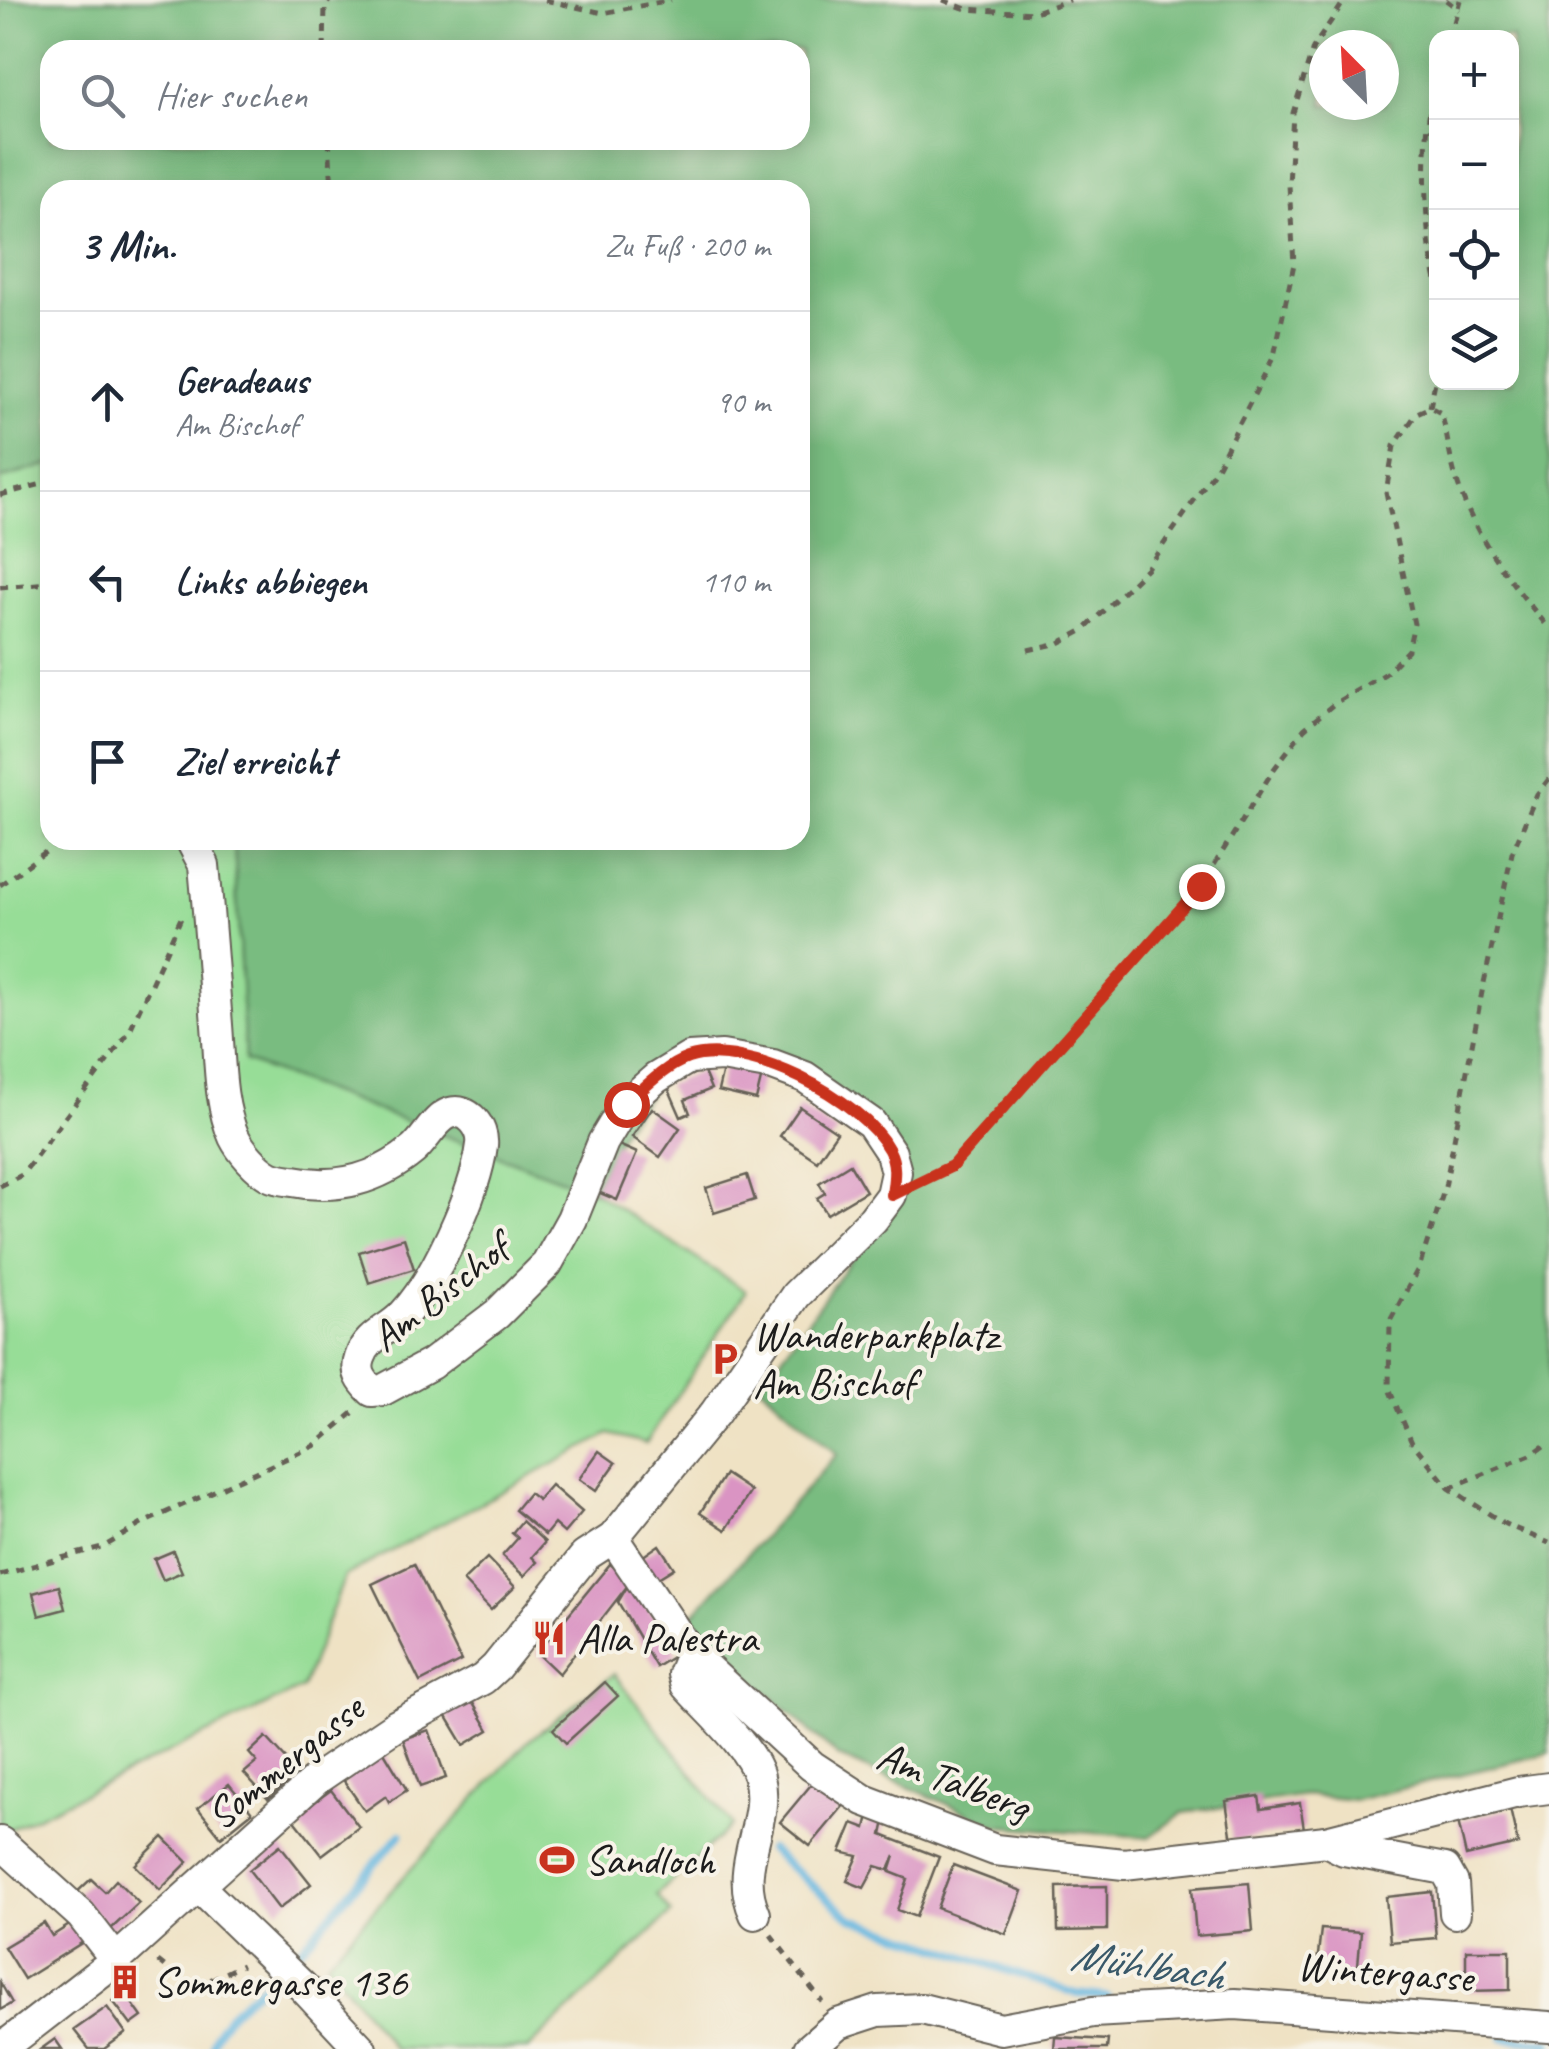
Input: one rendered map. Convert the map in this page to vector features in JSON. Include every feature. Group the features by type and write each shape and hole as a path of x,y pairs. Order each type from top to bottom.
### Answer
{"street":[{"name":"Am Bischof","path":"196,850 204,865 223,1099 235,1139 250,1158 271,1176 310,1184 348,1184 381,1172 414,1149 445,1114 458,1111 468,1115 480,1130 482,1143 463,1210 425,1287 401,1318 370,1340 360,1355 358,1369 362,1382 372,1391 383,1390 431,1364 497,1314 547,1264 572,1219 603,1142 626,1104 656,1078 689,1058 722,1056 774,1065 804,1077 871,1123 891,1152 896,1172 892,1195"},
{"path":"613,1538 715,1413 796,1295 892,1195"},
{"name":"Am Talberg","path":"613,1538 691,1654 812,1766 864,1800 995,1850 1124,1864 1326,1841 1518,1792 1549,1788"},
{"name":"Sommergasse","path":"1,2049 125,1951 318,1778 395,1726 483,1679 585,1556 613,1538"},
{"path":"691,1654 683,1674 686,1686 750,1758 758,1775 761,1793 746,1878 746,1896 755,1914"},
{"path":"1518,1792 1549,1800"},
{"path":"1326,1841 1344,1850 1445,1870 1452,1883 1455,1914"},
{"path":"0,1842 125,1951"},
{"path":"199,1887 361,2049"},
{"name":"Wintergasse","path":"810,2049 838,2024 878,2011 922,2010 991,2039 1092,2012 1235,2004 1549,2027"}],"path":[{"path":"324,40 326,6 330,0"},
{"path":"545,0 603,13 671,0"},
{"path":"944,0 966,9 1032,13 1070,0"},
{"path":"1028,650 1060,643 1084,630 1147,568 1216,469 1274,356 1294,264 1289,186 1293,113 1313,48 1345,0"},
{"path":"1446,0 1458,10"},
{"path":"1452,30 1460,0"},
{"path":"1429,106 1429,252"},
{"path":"329,150 331,180"},
{"path":"1430,407 1433,390"},
{"path":"1430,407 1441,413 1452,467 1472,517 1504,575 1549,628"},
{"path":"892,1195 952,1166 1201,886 1255,797 1304,728 1335,703 1385,674 1408,650 1414,624 1386,492 1394,446 1417,413 1430,407"},
{"path":"0,495 40,485"},
{"path":"0,588 40,584"},
{"path":"1549,779 1537,794 1512,853 1445,1187 1420,1265 1390,1321 1390,1388 1412,1442 1449,1488 1504,1524 1549,1543"},
{"path":"0,886 49,850"},
{"path":"0,1186 22,1175 129,1032 182,916"},
{"path":"0,1574 105,1546 144,1522 314,1446 354,1413 372,1391"},
{"path":"1449,1488 1533,1454 1549,1442"},
{"path":"755,1914 818,1998"},
{"path":"125,1951 192,1988 267,1952"}],"green space":[{"path":"0,0 1549,0 1549,1753 1355,1800 1305,1795 1183,1813 1149,1837 998,1826 839,1757 687,1622 837,1454 761,1386 893,1201 879,1143 782,1061 694,1038 625,1125 593,1191 245,1061 234,850 810,850 810,180 40,180 40,467 0,479"},
{"path":"40,467 40,850 234,850 245,1061 593,1191 746,1291 646,1443 609,1434 345,1576 302,1688 0,1834 0,479"},
{"name":"Sandloch","path":"614,1674 732,1825 657,1895 671,1913 528,2049 394,2049 326,1962 527,1742"}],"building":[{"path":"724,1065 762,1075 756,1100 718,1091"},
{"path":"703,1070 711,1089 685,1100 690,1113 681,1117 667,1085"},
{"path":"800,1107 837,1132 817,1161 780,1136"},
{"path":"652,1108 680,1128 660,1157 632,1137"},
{"path":"614,1143 637,1153 617,1200 593,1190"},
{"path":"850,1164 866,1191 827,1214 817,1198 825,1193 819,1183"},
{"path":"747,1175 755,1200 714,1213 706,1188"},
{"path":"404,1238 414,1269 369,1283 359,1252"},
{"path":"599,1451 616,1463 596,1491 579,1479"},
{"path":"725,1474 751,1491 726,1530 700,1513"},
{"path":"551,1485 582,1512 564,1533 554,1524 545,1535 515,1510 529,1493 538,1500"},
{"path":"522,1521 545,1542 532,1557 537,1562 524,1576 502,1556 518,1538 512,1533"},
{"path":"659,1545 674,1568 653,1581 639,1559"},
{"path":"173,1551 182,1572 163,1580 154,1559"},
{"path":"487,1558 515,1587 491,1610 463,1581"},
{"path":"414,1564 461,1661 420,1682 372,1584"},
{"path":"610,1564 632,1581 677,1654 656,1667 618,1602 628,1585 559,1674 537,1653"},
{"path":"59,1586 65,1609 39,1616 33,1593"},
{"path":"605,1682 618,1696 566,1743 553,1729"},
{"path":"471,1700 489,1730 464,1745 446,1715"},
{"path":"429,1730 446,1778 420,1787 403,1739"},
{"path":"266,1737 298,1772 268,1799 244,1773 257,1762 249,1753"},
{"path":"384,1752 407,1790 389,1802 386,1796 365,1811 342,1778"},
{"path":"815,1780 845,1804 810,1846 780,1822"},
{"path":"229,1784 252,1812 221,1837 198,1808"},
{"path":"331,1790 359,1827 322,1855 293,1818"},
{"path":"1259,1796 1261,1809 1300,1803 1304,1829 1232,1841 1226,1801"},
{"path":"1510,1809 1518,1844 1466,1856 1458,1821"},
{"path":"870,1811 886,1816 882,1835 939,1857 916,1917 897,1910 908,1879 890,1872 895,1856 889,1870 876,1866 864,1888 847,1881 858,1856 841,1852 853,1823 866,1828"},
{"path":"163,1837 188,1862 160,1890 135,1865"},
{"path":"280,1845 311,1884 279,1909 249,1870"},
{"path":"953,1865 1022,1891 1006,1934 937,1908"},
{"path":"91,1879 105,1892 116,1880 139,1903 111,1929 76,1893"},
{"path":"1249,1883 1253,1931 1196,1936 1192,1888"},
{"path":"1107,1886 1107,1930 1058,1931 1057,1887"},
{"path":"1432,1892 1436,1938 1390,1942 1386,1897"},
{"path":"44,1923 52,1936 71,1924 83,1942 24,1979 4,1947"},
{"path":"1321,1929 1361,1932 1357,1976 1316,1972"},
{"path":"1466,1950 1510,1950 1510,1990 1466,1991"},
{"name":"Sommergasse 136","path":"124,1974 132,1985 125,1990 117,1980"},
{"path":"0,1982 12,2003 0,2010"},
{"path":"125,1993 142,2017 131,2025 113,2001"},
{"path":"107,2007 126,2033 104,2049 89,2049 74,2030"},
{"path":"1055,2037 1108,2040 1107,2049 1054,2049"},
{"path":"55,2039 62,2049 41,2049"}],"waterway":[{"name":"Mühlbach","path":"298,1952 401,1834"},
{"name":"Mühlbach","path":"769,1849 851,1918 1077,1994 1107,1997"},
{"name":"Mühlbach","path":"212,2049 224,2020 266,1982"},
{"name":"Mühlbach","path":"1504,2038 1549,2043"}],"place":[{"name":"Wanderparkplatz Am Bischof","path":"725,1359"},
{"name":"Alla Palestra","path":"549,1638"},
{"name":"Sandloch","path":"557,1860"},
{"name":"Sommergasse 136","path":"125,1982"}],"route":[{"path":"626,1104 656,1078 689,1058 722,1056 774,1065 804,1077 871,1123 891,1152 896,1172 892,1195 952,1166 1201,886"}]}
